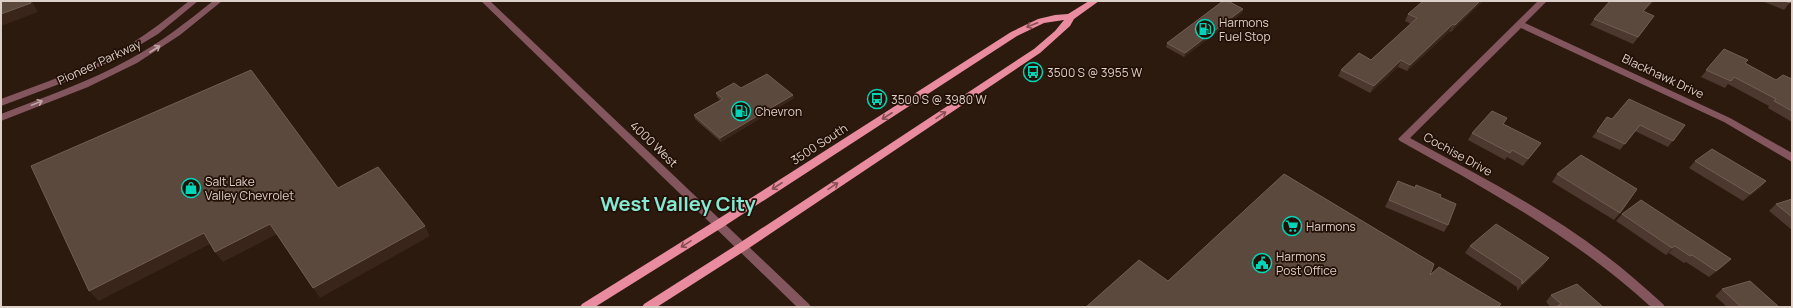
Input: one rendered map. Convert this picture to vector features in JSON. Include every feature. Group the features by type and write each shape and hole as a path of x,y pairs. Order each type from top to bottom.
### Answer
{"main road":[{"name":"3500 South","path":"648,307 742,247 1037,51 1067,24 1070,17 1095,1"},
{"name":"3500 South","path":"586,307 719,224 1018,31 1060,16 1070,17"}],"street":[{"name":"Pioneer Parkway","path":"1,103 93,66 130,48 150,35 194,1"},
{"name":"Pioneer Parkway","path":"1,118 133,62 174,36 218,1"},
{"name":"4000 West","path":"485,1 805,307"},
{"name":"Cochise Drive","path":"1543,1 1403,139 1510,198 1558,227 1608,263 1659,307"},
{"name":"Blackhawk Drive","path":"1519,24 1702,108 1792,158"}],"building":[{"path":"1,1 30,1 31,3 1,14"},
{"name":"Harmons Fuel Stop","path":"1223,1 1228,1 1243,9 1185,53 1167,43"},
{"path":"1423,1 1480,1 1455,25 1453,24 1410,65 1401,60 1374,86 1341,70 1359,53 1371,60 1417,18 1408,14"},
{"path":"1610,1 1652,1 1643,11 1654,16 1638,37 1594,19"},
{"path":"1724,49 1748,60 1745,63 1776,80 1783,75 1792,79 1792,111 1774,101 1776,99 1734,77 1731,81 1706,70"},
{"name":"Salt Lake Valley Chevrolet","path":"251,70 338,188 378,167 425,226 313,288 270,224 215,252 204,233 89,291 31,166"},
{"name":"Chevron","path":"767,74 793,95 720,138 694,115 723,99 716,93 734,83 741,88"},
{"path":"1629,99 1685,125 1673,141 1640,125 1625,144 1597,131 1607,117 1612,119"},
{"path":"1492,111 1507,118 1503,124 1541,143 1528,159 1512,150 1510,153 1472,133"},
{"path":"1712,149 1766,181 1750,194 1695,161"},
{"path":"1581,155 1637,189 1620,213 1557,174"},
{"name":"Harmons","path":"1284,174 1434,264 1430,275 1439,267 1501,304 1498,307 1086,307 1139,260 1168,281"},
{"path":"1398,181 1415,188 1416,185 1441,195 1440,197 1456,204 1448,225 1389,200"},
{"path":"1792,199 1792,217 1776,204"},
{"path":"1641,200 1731,259 1716,271 1675,246 1672,248 1622,214"},
{"path":"1496,224 1549,258 1522,284 1522,280 1470,246"},
{"path":"1750,281 1779,307 1741,307 1722,289"},
{"path":"1577,284 1603,307 1556,307 1561,304 1551,295"}],"place":[{"name":"Harmons Fuel Stop","path":"1205,29"},
{"name":"3500 S @ 3955 W","path":"1033,72"},
{"name":"3500 S @ 3980 W","path":"877,99"},
{"name":"Chevron","path":"741,111"},
{"name":"Salt Lake Valley Chevrolet","path":"191,188"},
{"name":"Harmons","path":"1292,226"},
{"name":"Harmons Post Office","path":"1262,263"}],"district":[{"name":"West Valley City","path":"678,203"}]}
